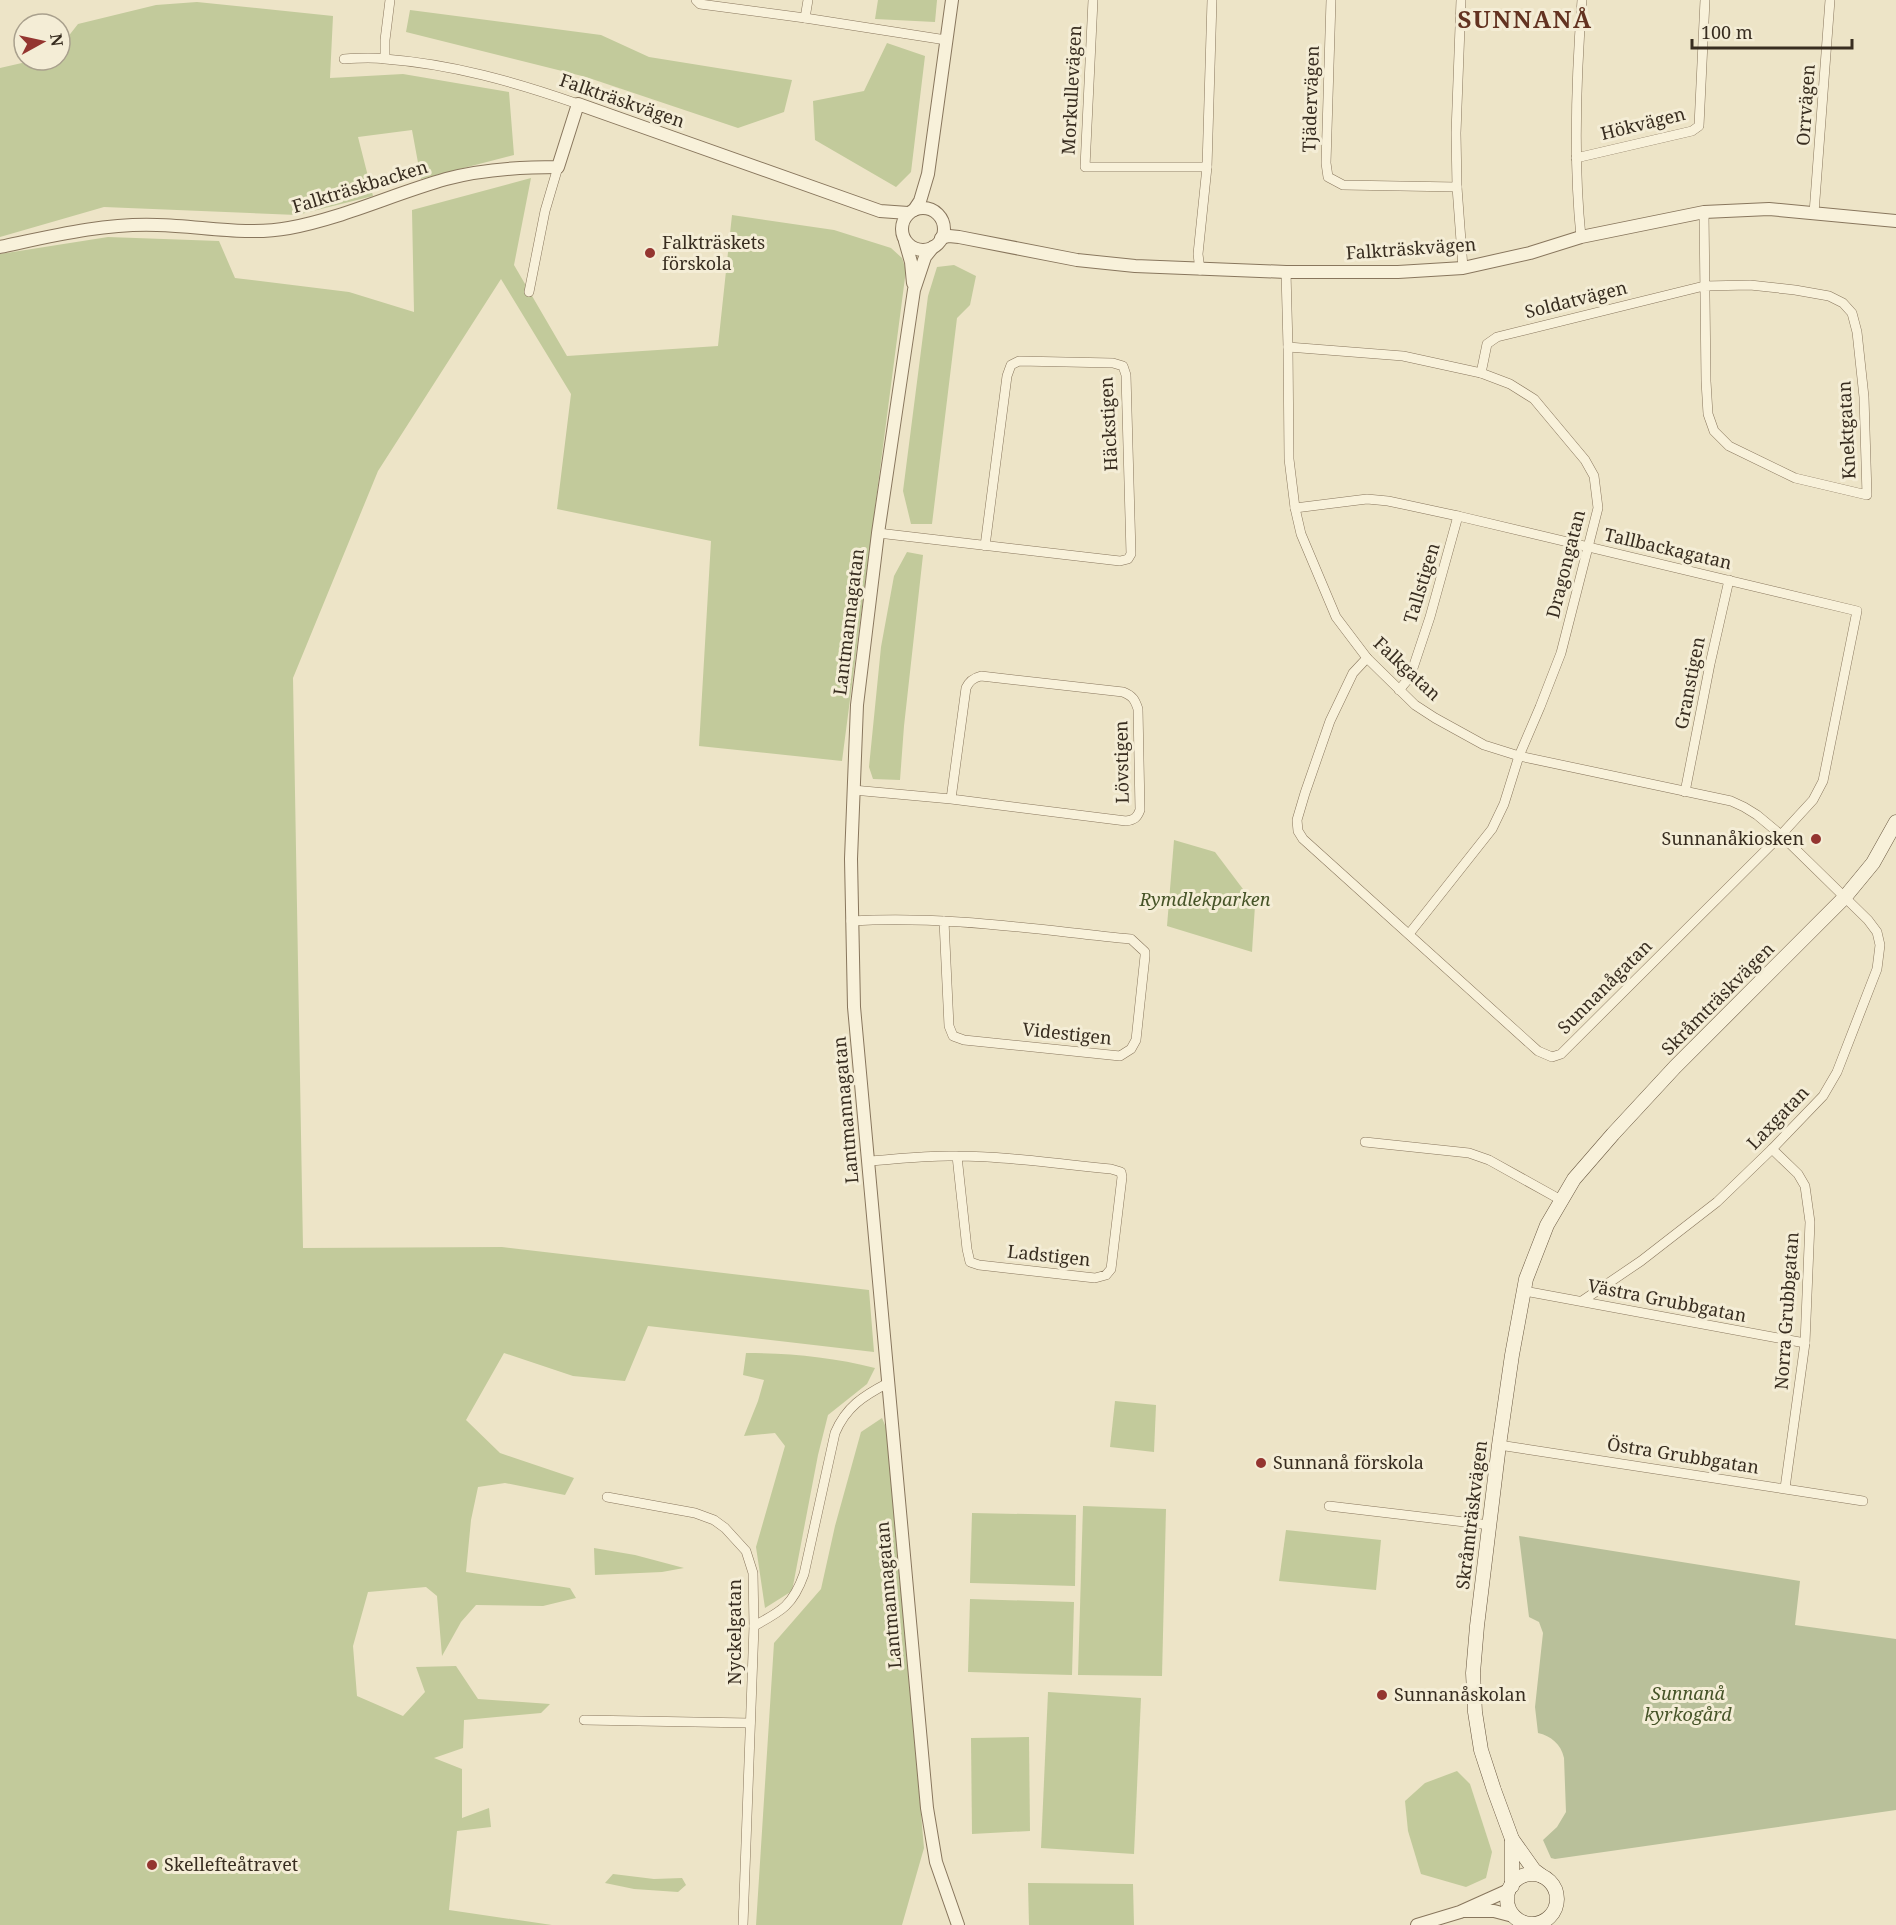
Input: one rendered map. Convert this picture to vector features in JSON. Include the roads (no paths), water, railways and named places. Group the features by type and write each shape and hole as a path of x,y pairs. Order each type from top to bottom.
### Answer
{"main road":[{"name":"Skråmträskvägen","path":"1542,1875 1534,1870 1512,1839 1481,1750 1475,1712 1474,1661 1477,1626 1499,1445 1526,1279 1547,1225 1574,1179 1675,1067 1845,897 1873,863 1896,822"},
{"name":"Skråmträskvägen","path":"1511,1888 1512,1839"},
{"path":"1524,1875 1542,1875 1555,1889 1553,1919 1527,1924 1513,1916 1509,1908 1508,1899 1511,1888 1517,1879 1524,1875"}],"street":[{"path":"385,58 390,0"},
{"path":"805,18 808,0"},
{"path":"903,235 902,223 921,201 928,174 951,0"},
{"name":"Morkullevägen","path":"1093,0 1085,167 1207,167"},
{"path":"1200,270 1198,254 1207,167 1212,0"},
{"name":"Tjädervägen","path":"1331,0 1326,163 1328,177 1343,185 1456,187"},
{"path":"1461,0 1456,187 1463,268"},
{"name":"Hökvägen","path":"1581,237 1576,158 1582,0"},
{"name":"Hökvägen","path":"1576,158 1692,132 1699,126 1706,0"},
{"name":"Orrvägen","path":"1814,213 1830,0"},
{"path":"698,2 946,40"},
{"name":"Falkträskvägen","path":"344,58 385,58 472,72 524,86 880,211"},
{"path":"529,292 538,243 578,104"},
{"name":"Falkträskbacken","path":"0,247 82,230 124,226 165,225 248,232 287,228 322,221 446,179 500,168 558,167"},
{"path":"928,174 930,195 939,231"},
{"path":"880,211 911,211 926,208 939,231"},
{"name":"Falkträskvägen","path":"939,231 1077,260 1135,266 1286,272 1398,272 1463,268 1530,253 1581,237 1704,212 1769,209 1896,221"},
{"path":"880,211 914,248 920,249 939,231"},
{"name":"Knektgatan","path":"1704,212 1704,286 1707,403 1714,431 1729,446 1795,478 1867,495 1864,397 1857,332 1852,313 1843,303 1829,296 1750,285 1704,286"},
{"name":"Lantmannagatan","path":"939,231 925,257 914,290 878,533 857,705 851,921 854,1007 927,1808 936,1862 958,1925"},
{"name":"Lantmannagatan","path":"903,235 911,262 914,290"},
{"name":"Falkgatan","path":"1286,272 1288,459 1295,508 1305,543 1336,617 1367,658 1415,705 1484,745 1519,756 1731,801 1744,807 1781,835 1845,897"},
{"name":"Soldatvägen","path":"1481,373 1487,344 1497,337 1704,286"},
{"name":"Dragongatan","path":"1288,347 1402,356 1481,373 1510,384 1534,399 1585,460 1594,476 1598,508 1561,653 1519,756 1504,804 1492,829 1409,933"},
{"name":"Häckstigen","path":"878,533 985,546 1120,561 1128,559 1131,554 1126,375 1123,366 1113,363 1018,361 1011,365 1007,376 985,546"},
{"name":"Tallbackagatan","path":"1295,508 1367,499 1388,501 1857,611"},
{"name":"Tallstigen","path":"1399,690 1410,677 1430,617 1458,516"},
{"name":"Granstigen","path":"1685,792 1729,580"},
{"name":"Sunnanågatan","path":"1367,658 1353,673 1330,721 1297,820 1298,831 1304,839 1538,1051 1552,1057 1561,1054 1570,1046 1813,801 1823,781 1857,611"},
{"name":"Lövstigen","path":"853,790 1133,820 1138,816 1140,810 1135,700 1130,694 1123,692 981,676 974,678 966,687 951,799"},
{"name":"Laxgatan","path":"1582,1301 1641,1261 1717,1202 1823,1096 1837,1072 1877,969 1881,945 1877,932 1868,920 1845,897"},
{"name":"Videstigen","path":"851,921 894,919 944,921 1131,939 1138,944 1145,956 1136,1041 1131,1049 1120,1056 964,1040 953,1036 949,1026 944,921"},
{"path":"1365,1142 1469,1153 1489,1160 1562,1200"},
{"name":"Norra Grubbgatan","path":"1772,1149 1798,1174 1807,1194 1810,1222 1805,1343 1785,1488"},
{"name":"Ladstigen","path":"869,1161 957,1156 1111,1169 1121,1172 1111,1269 1106,1275 1095,1278 979,1265 970,1262 966,1250 957,1156"},
{"name":"Västra Grubbgatan","path":"1524,1291 1805,1343"},
{"path":"754,1626 781,1611 798,1592 835,1433 842,1417 870,1393 888,1383"},
{"name":"Östra Grubbgatan","path":"1499,1445 1863,1502"},
{"name":"Nyckelgatan","path":"608,1497 695,1513 714,1520 725,1528 746,1551 753,1573 754,1626 743,1925"},
{"path":"1329,1506 1490,1525"},
{"path":"584,1720 750,1723"},
{"path":"1417,1925 1460,1912 1511,1888"},
{"path":"1460,1912 1494,1911 1513,1916"}],"place":[{"name":"Falkträskets förskola","path":"650,253"},
{"name":"Sunnanåkiosken","path":"1816,839"},
{"name":"Sunnanå förskola","path":"1261,1463"},
{"name":"Sunnanåskolan","path":"1382,1695"},
{"name":"Skellefteåtravet","path":"152,1865"}],"district":[{"name":"SUNNANÅ","path":"1525,20"}],"park label":[{"name":"Rymdlekparken","path":"1205,900"},
{"name":"Sunnanå kyrkogård","path":"1688,1704"}]}
